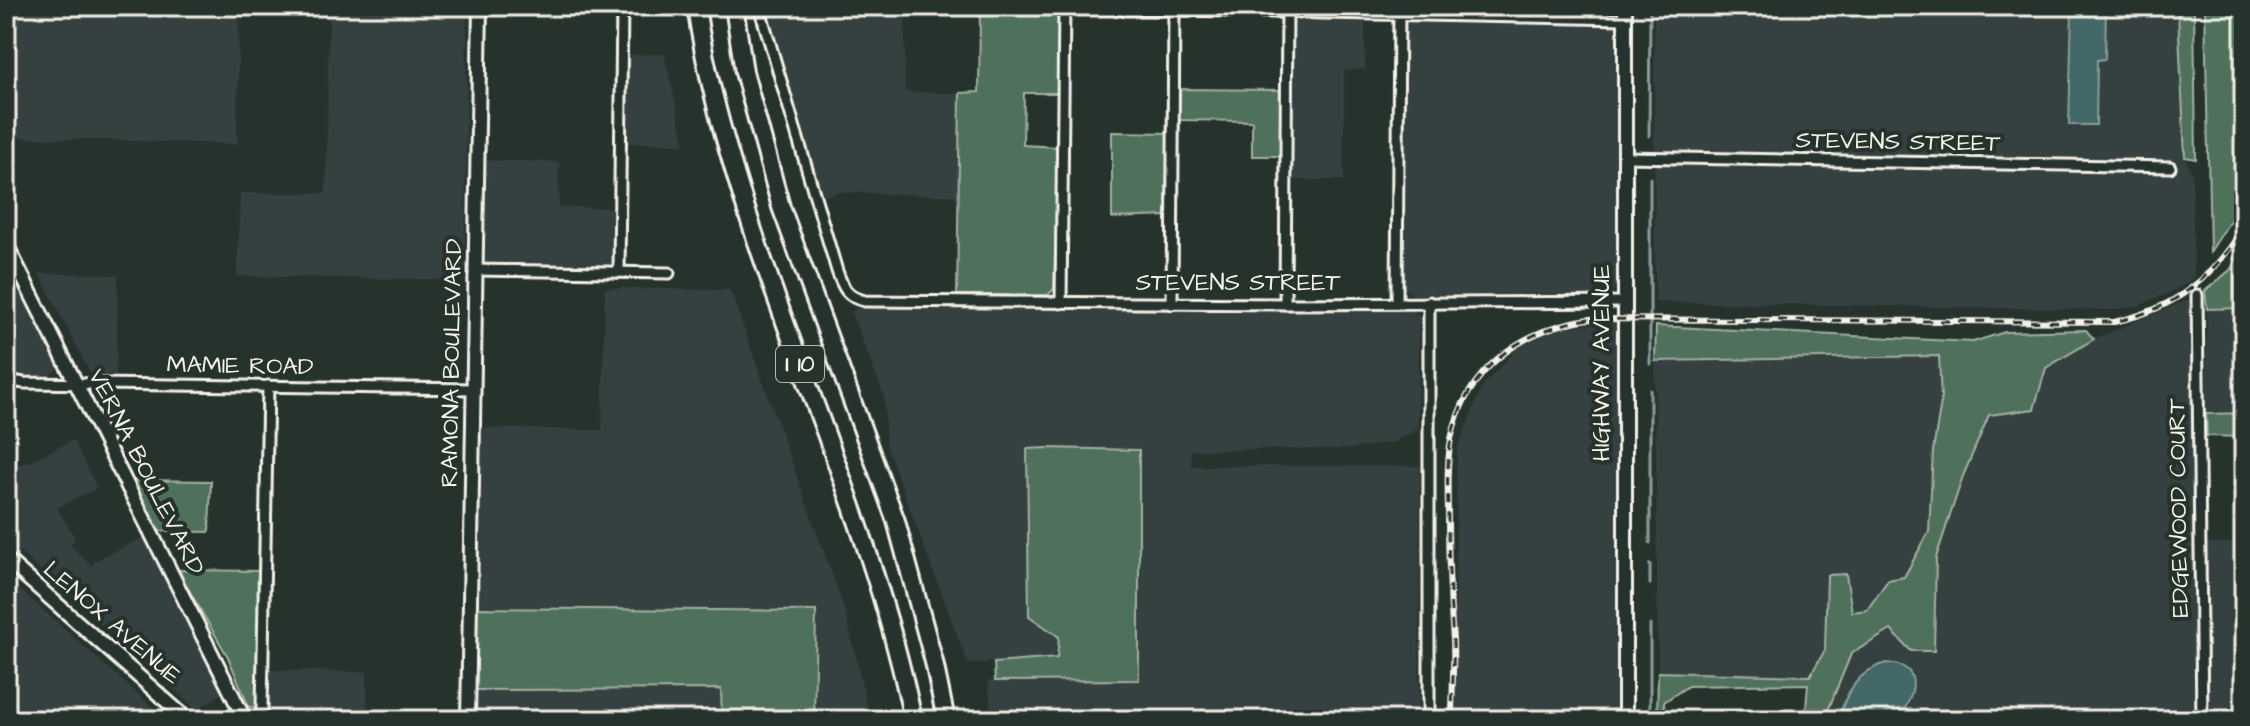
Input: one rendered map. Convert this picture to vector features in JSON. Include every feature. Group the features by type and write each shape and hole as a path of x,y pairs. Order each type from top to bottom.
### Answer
{"highway":[{"name":"I 10","path":"696,6 707,67 737,180 793,346 866,545 902,668 913,720"},
{"name":"I 10","path":"734,6 744,72 777,192 896,521 934,662 946,720"}],"street":[{"name":"RAMONA BOULEVARD","path":"468,720 480,6"},
{"path":"619,272 622,6"},
{"name":"STEVENS STREET","path":"759,6 837,271 843,288 853,298 865,301 1172,304 1624,302"},
{"path":"982,6 1399,10 1510,17 1625,12"},
{"path":"1510,6 1510,17"},
{"path":"1061,303 1064,7"},
{"path":"1172,304 1174,8"},
{"path":"1285,304 1286,9"},
{"path":"1397,302 1399,10"},
{"name":"HIGHWAY AVENUE","path":"1625,12 1625,720"},
{"name":"STEVENS STREET","path":"1625,157 2170,167"},
{"name":"VERNA BOULEVARD","path":"6,244 245,720"},
{"path":"476,270 669,273"},
{"name":"EDGEWOOD COURT","path":"2197,295 2202,720"},
{"path":"1429,302 1429,720"},
{"name":"MAMIE ROAD","path":"6,380 24,383 474,389"},
{"path":"259,720 262,708 268,386"},
{"name":"LENOX AVENUE","path":"6,559 188,720"}],"shaded area":[{"path":"6,6 239,6 237,144 6,137"},
{"path":"329,6 467,6 465,280 237,276 240,193 326,193"},
{"path":"779,6 905,9 905,92 960,93 958,196 837,192 826,196 820,192 769,18 769,13"},
{"path":"1515,6 1619,6 1612,12 1569,13 1520,12"},
{"path":"1654,6 2110,6 2110,12 2178,13 2185,157 2192,174 2194,278 2141,305 2114,310 1655,302"},
{"path":"1299,16 1365,17 1365,69 1344,71 1344,180 1290,180 1290,23"},
{"path":"1411,18 1613,23 1619,31 1619,285 1611,294 1414,295 1401,285 1403,25"},
{"path":"664,54 685,144 625,143 625,55"},
{"path":"481,160 559,162 559,207 616,208 614,259 611,265 492,266 483,261 480,253"},
{"path":"6,254 58,360 57,370 45,378 25,380 6,376"},
{"path":"39,273 118,275 116,378 93,378"},
{"path":"605,288 730,290 845,611 870,720 814,720 815,611 476,608 479,428 602,430"},
{"path":"2193,298 2195,720 1897,720 1910,703 1900,664 1886,663 1871,667 1840,712 1839,720 1824,720 1851,654 1891,630 1934,650 1936,558 1963,476 1989,415 2034,409 2046,368 2094,339"},
{"path":"861,306 1409,307 1419,316 1418,429 1394,442 1348,449 1191,450 1191,466 1420,466 1419,720 992,720 988,681 1139,679 1102,449 1027,450 1059,637 1057,658 968,664 886,445 884,396 851,312"},
{"path":"2244,308 2244,413 2206,414 2207,309"},
{"path":"1618,323 1621,720 1454,720 1457,450 1483,385 1520,346 1564,326"},
{"path":"1939,356 1941,402 1933,451 1929,533 1904,577 1888,580 1867,610 1851,612 1827,575 1825,651 1810,676 1658,672 1655,361"},
{"path":"73,440 97,488 57,508 75,537 70,545 91,566 98,559 147,536 226,691 197,710 6,540 6,462 12,466 29,462"},
{"path":"2206,543 2244,543 2244,720 2208,720"},
{"path":"6,577 167,720 6,720"},
{"path":"267,670 367,672 367,720 266,720"},
{"path":"721,689 722,720 474,720 475,690"}],"green space":[{"path":"2110,6 2194,6 2196,159 2185,157 2178,13 2110,12"},
{"path":"2205,6 2244,6 2244,180 2239,207 2210,252"},
{"path":"1053,9 1060,19 1058,93 1024,93 1023,145 1058,147 1054,289 1048,295 957,295 960,93 979,92 980,11"},
{"path":"1178,89 1284,90 1282,156 1252,156 1252,121 1178,120"},
{"path":"1112,132 1170,133 1170,216 1112,218"},
{"path":"2244,247 2244,308 2207,309 2205,291 2230,270"},
{"path":"1656,326 1973,342 2005,332 2086,330 2094,339 2046,368 2034,409 1989,415 1963,476 1936,558 1934,651 1911,651 1891,630 1851,654 1824,720 1805,720 1808,684 1688,686 1664,702 1665,720 1657,720 1658,672 1810,676 1825,650 1827,575 1846,574 1852,612 1867,610 1888,580 1904,577 1929,532 1933,451 1941,402 1939,356 1655,361"},
{"path":"2244,413 2244,437 2207,436 2206,414"},
{"path":"1027,449 1139,450 1139,680 995,681 994,663 1057,658 1059,637 1029,616"},
{"path":"131,480 211,481 209,532 157,531"},
{"path":"177,570 261,571 258,703 255,707 249,707 228,657"},
{"path":"476,608 816,611 814,720 722,720 721,689 475,690"}],"water":[{"path":"2072,7 2106,7 2105,59 2097,60 2096,125 2069,125"},
{"path":"1886,663 1899,665 1912,676 1912,693 1897,720 1839,720 1854,684 1868,671"}],"waterway":[{"path":"1649,136 1650,6"},
{"path":"1650,178 1650,364"},
{"path":"1650,390 1650,543"},
{"path":"1650,564 1650,584"},
{"path":"1650,625 1650,720"}],"railway":[{"path":"1452,720 1448,488 1451,439 1458,414 1469,392 1500,356 1520,343 1541,332 1589,319 2114,322 2155,309 2190,289 2219,262 2244,226"}]}
